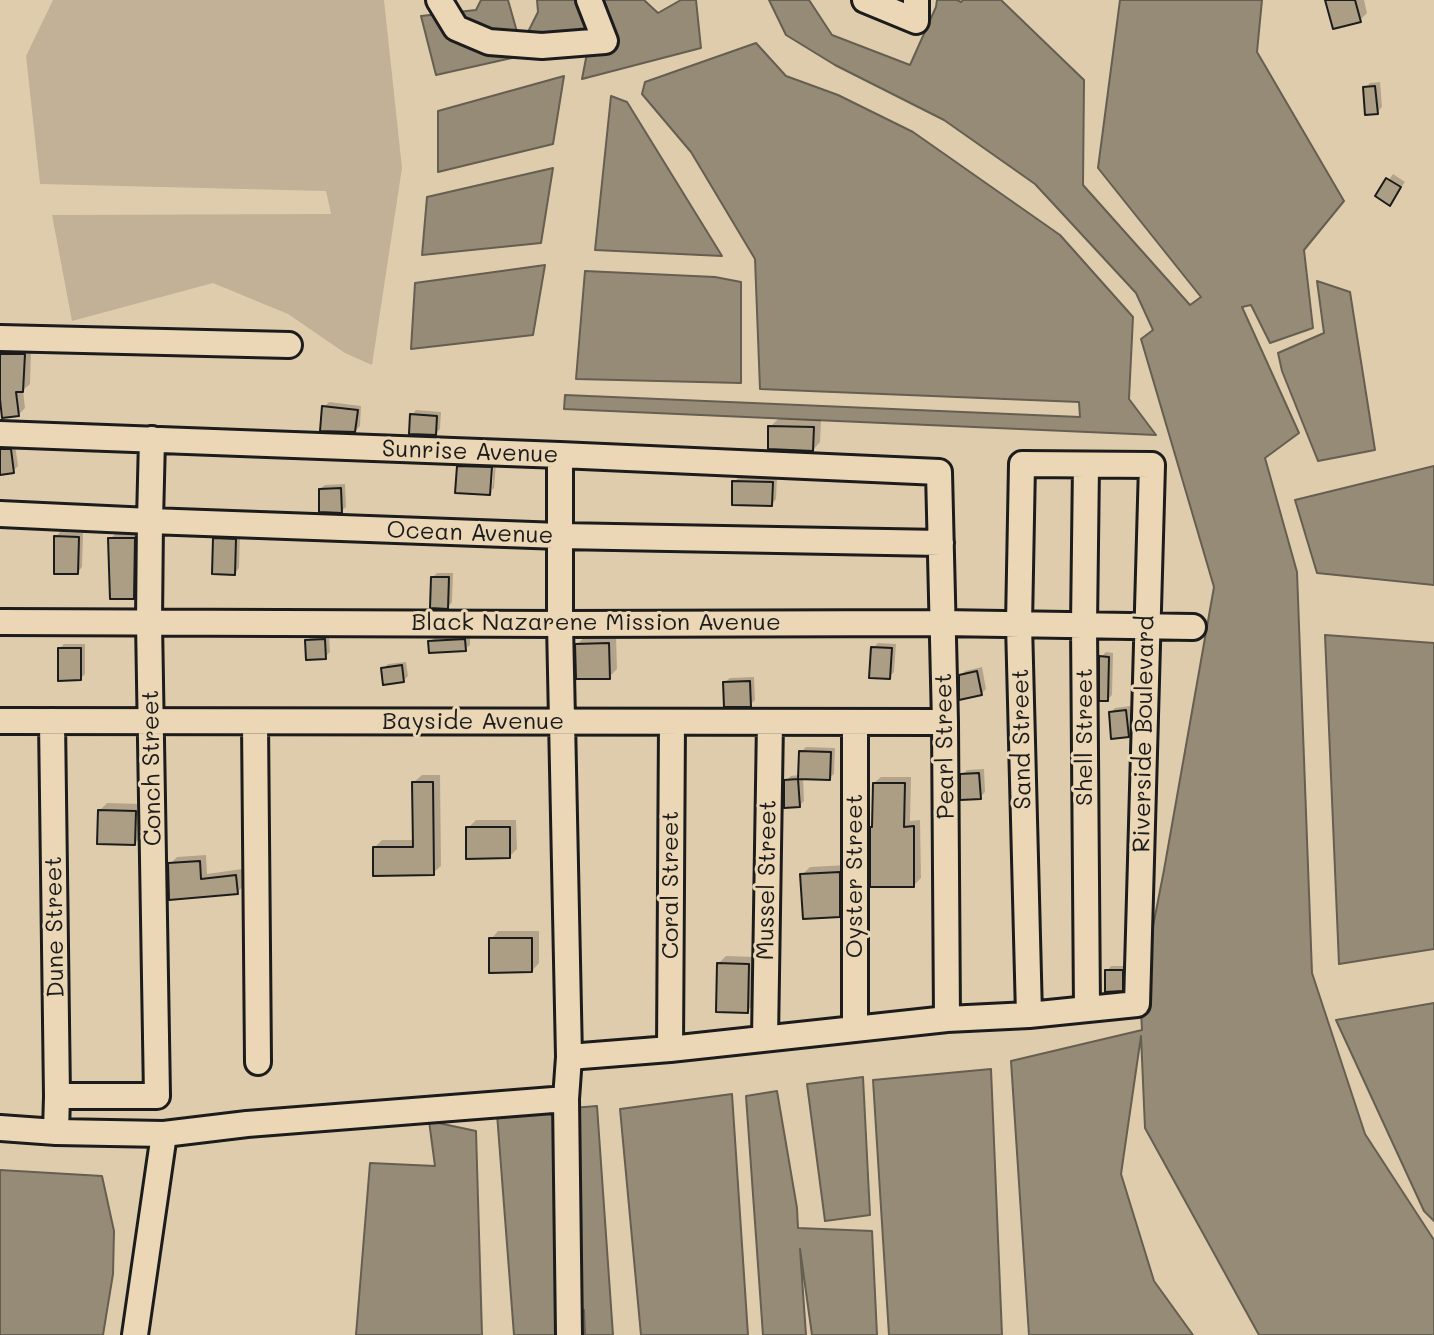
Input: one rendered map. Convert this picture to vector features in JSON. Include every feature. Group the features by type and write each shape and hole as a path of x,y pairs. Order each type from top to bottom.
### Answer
{"street":[{"path":"439,0 456,28 489,42 542,46 605,41 589,0"},
{"path":"865,0 916,21 916,0"},
{"path":"0,338 289,345"},
{"name":"Sunrise Avenue","path":"0,434 939,472"},
{"name":"Conch Street","path":"57,1096 157,1096 149,622 152,439"},
{"path":"560,455 560,624 569,1057 565,1099 569,1335"},
{"name":"Sand Street","path":"1028,1015 1019,624 1022,464 1086,465"},
{"name":"Riverside Boulevard","path":"1086,465 1152,465 1137,1004 1087,1009"},
{"name":"Shell Street","path":"1086,465 1084,625 1087,1009"},
{"name":"Pearl Street","path":"939,472 946,722 947,1019"},
{"name":"Ocean Avenue","path":"0,514 560,536 941,543"},
{"name":"Black Nazarene Mission Avenue","path":"0,622 942,623 1193,627"},
{"name":"Bayside Avenue","path":"0,721 946,722"},
{"name":"Dune Street","path":"52,721 56,1132"},
{"path":"255,722 258,1062"},
{"name":"Coral Street","path":"670,1049 672,722"},
{"name":"Mussel Street","path":"765,1038 770,722"},
{"name":"Oyster Street","path":"855,722 856,1029"},
{"path":"569,1057 670,1049 947,1019 1087,1009"},
{"path":"0,1128 164,1134 247,1124 565,1099"},
{"path":"135,1335 164,1134"}],"shaded area":[{"path":"53,0 384,0 402,168 372,365 345,353 288,314 213,283 72,321 52,215 331,214 326,191 40,184 26,56"},
{"path":"481,0 508,0 521,46 538,12 537,0 644,0 658,13 681,0 696,0 701,48 582,79 587,53 574,44 436,75 421,16 476,10"},
{"path":"769,0 809,0 832,35 910,65 937,0 1001,0 1084,80 1083,185 1190,305 1201,297 1098,168 1120,0 1262,0 1257,52 1344,201 1304,250 1313,328 1270,343 1251,305 1242,307 1299,433 1265,458 1297,572 1312,973 1365,1134 1434,1240 1434,1335 1259,1335 1145,1128 1141,1036 1121,1174 1154,1281 1193,1335 1029,1335 1011,1061 1142,1030 1140,993 1214,587 1141,339 1153,330 1136,293 1035,184 944,120 835,65 786,35"},
{"path":"756,43 786,76 838,95 913,132 1060,235 1133,317 1129,399 1156,435 564,409 565,395 1080,417 1079,402 760,389 755,259 691,152 642,94 645,82"},
{"path":"564,76 553,144 438,172 438,111"},
{"path":"611,96 627,102 722,256 595,250"},
{"path":"553,168 541,243 422,255 427,197"},
{"path":"545,265 533,335 411,349 415,283"},
{"path":"585,271 715,277 741,282 741,383 576,379"},
{"path":"1317,281 1350,292 1375,450 1318,461 1282,371 1278,353 1324,333"},
{"path":"1434,466 1434,585 1317,573 1295,500"},
{"path":"1325,635 1434,643 1434,949 1339,964"},
{"path":"1434,1003 1434,1221 1424,1211 1336,1020"},
{"path":"991,1069 1002,1335 889,1335 873,1080"},
{"path":"863,1077 870,1215 825,1221 807,1084"},
{"path":"777,1091 798,1228 872,1231 877,1335 812,1335 800,1249 806,1335 763,1335 746,1096"},
{"path":"732,1094 748,1335 641,1335 620,1109"},
{"path":"597,1106 613,1335 585,1335 584,1310 555,1318 556,1335 514,1335 497,1114"},
{"path":"429,1121 476,1131 482,1335 356,1335 370,1163 435,1166"},
{"path":"0,1170 102,1176 114,1231 113,1274 103,1335 0,1335"}],"building":[{"path":"1325,0 1355,0 1361,22 1333,29"},
{"path":"1375,86 1378,114 1365,115 1363,87"},
{"path":"1386,178 1401,187 1390,206 1375,196"},
{"path":"0,354 25,354 23,392 16,392 19,416 2,418"},
{"path":"322,406 358,410 355,432 320,431"},
{"path":"410,414 437,416 436,435 409,434"},
{"path":"768,426 814,427 813,451 768,449"},
{"path":"0,449 11,449 14,473 0,475"},
{"path":"457,466 492,467 490,495 455,493"},
{"path":"732,481 773,482 772,506 732,505"},
{"path":"341,488 342,513 319,512 319,489"},
{"path":"54,536 79,537 78,574 54,574"},
{"path":"108,538 135,538 134,599 110,599"},
{"path":"213,538 236,539 235,575 212,574"},
{"path":"431,577 449,577 448,609 430,608"},
{"path":"325,639 326,659 306,660 305,640"},
{"path":"465,639 466,651 429,653 428,641"},
{"path":"609,643 610,679 576,679 575,644"},
{"path":"871,647 892,648 890,679 869,678"},
{"path":"58,648 81,648 81,680 58,681"},
{"path":"1099,656 1109,657 1108,701 1099,701"},
{"path":"402,665 404,682 383,685 381,668"},
{"path":"977,671 982,695 959,700 959,675"},
{"path":"750,681 751,707 724,707 723,682"},
{"path":"1126,710 1129,737 1111,739 1109,712"},
{"path":"799,751 831,752 830,780 798,779"},
{"path":"979,773 981,799 960,800 960,774"},
{"path":"798,779 800,807 784,808 784,780"},
{"path":"412,782 433,782 434,875 373,876 373,847 413,847"},
{"path":"873,783 905,783 904,827 914,826 914,887 870,887"},
{"path":"98,810 136,811 135,845 97,844"},
{"path":"466,827 510,827 510,858 466,859"},
{"path":"200,861 201,879 236,875 238,894 169,900 168,863"},
{"path":"840,872 840,917 803,919 800,874"},
{"path":"489,938 532,938 532,972 489,973"},
{"path":"717,963 749,964 748,1013 716,1012"},
{"path":"1105,970 1123,970 1123,991 1105,992"}]}
